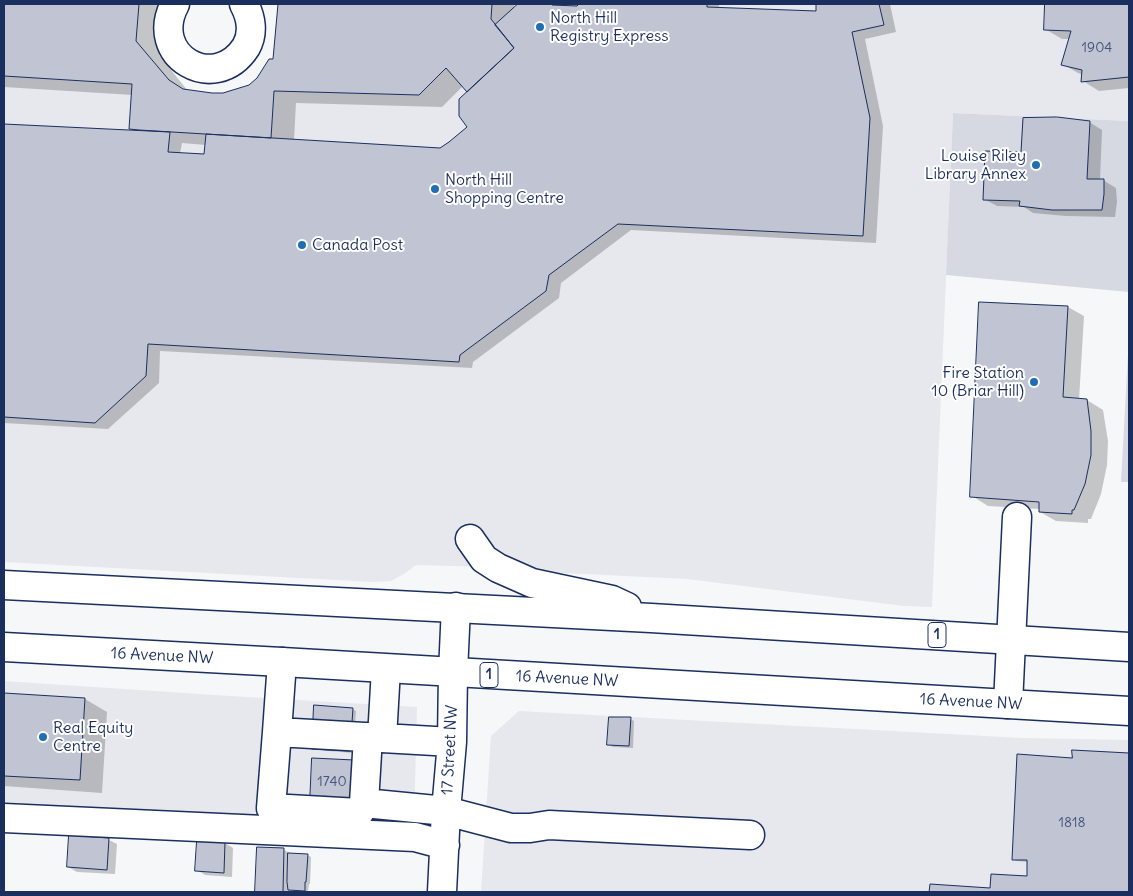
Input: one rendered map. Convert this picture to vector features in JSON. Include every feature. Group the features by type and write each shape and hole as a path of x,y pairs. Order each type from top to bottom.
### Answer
{"main road":[{"path":"175,4 169,17 168,31 171,45 179,56 190,65 204,69 217,69 230,64 241,55 248,44 251,30 250,17 244,4"},
{"path":"1008,704 1017,517"},
{"path":"470,539 484,558 498,568 532,583 612,600 651,618"},
{"name":"1","path":"4,584 651,618 1129,647"},
{"name":"17 Street NW","path":"442,892 452,742 456,608"},
{"name":"16 Avenue NW","path":"4,647 1129,712"},
{"path":"282,662 272,808 359,813 364,803 386,669"},
{"path":"277,732 452,742"},
{"path":"364,803 446,811 511,828 549,825 750,835"},
{"path":"4,818 415,837 445,846"}],"shaded area":[{"path":"492,4 1129,4 1129,121 953,113 932,607 904,606 687,579 543,572 530,568 416,565 391,581 374,582 4,562 4,76 132,84 129,129 271,138 274,91 419,95 446,68 467,91 491,19"},
{"path":"953,113 1129,121 1129,292 946,275"},
{"path":"1129,336 1129,482 1121,482"},
{"path":"4,681 417,707 414,825 4,804"},
{"path":"519,711 1023,738 1129,740 1129,892 481,892 491,736"}],"building":[{"path":"4,4 139,4 136,41 169,80 183,89 212,93 223,93 249,85 257,78 269,59 273,59 278,4 492,4 491,19 514,48 467,92 446,68 419,95 274,91 271,138 139,130 129,129 132,84 4,76"},
{"name":"North Hill Shopping Centre","path":"518,4 577,6 579,4 707,4 707,7 816,11 816,4 879,4 884,25 852,32 870,118 863,236 618,224 549,275 546,291 460,355 459,362 148,344 146,376 95,423 4,417 4,124 170,132 168,152 204,154 206,134 440,148 467,127 459,116 459,99 514,48 495,25"},
{"path":"1045,4 1129,4 1129,77 1081,82 1082,70 1061,65 1071,31 1044,30"},
{"name":"Louise Riley Library Annex","path":"1057,117 1090,121 1087,179 1104,179 1102,210 1052,210 1019,206 1020,201 983,200 985,151 1021,152 1023,118"},
{"path":"979,302 1068,306 1063,397 1087,399 1091,431 1091,455 1085,484 1074,510 1072,510 1072,514 1039,512 1039,502 970,497"},
{"name":"Real Equity Centre","path":"4,693 85,698 80,780 4,776"},
{"path":"314,705 353,708 350,751 312,749"},
{"path":"609,717 631,717 629,746 607,745"},
{"path":"1072,750 1129,753 1129,892 929,892 930,884 990,888 991,874 1027,876 1027,860 1012,860 1017,754 1072,758"},
{"path":"312,758 354,760 352,806 310,804"},
{"path":"69,835 109,838 107,870 67,867"},
{"path":"197,841 225,842 224,873 195,871"},
{"path":"257,847 284,848 283,892 255,892"},
{"path":"288,853 308,854 305,891 288,890"}],"place":[{"name":"North Hill Registry Express","path":"540,27"},
{"name":"Louise Riley Library Annex","path":"1036,165"},
{"name":"North Hill Shopping Centre","path":"435,189"},
{"name":"Canada Post","path":"302,245"},
{"name":"Fire Station 10 (Briar Hill)","path":"1034,382"},
{"name":"Real Equity Centre","path":"43,737"}]}
